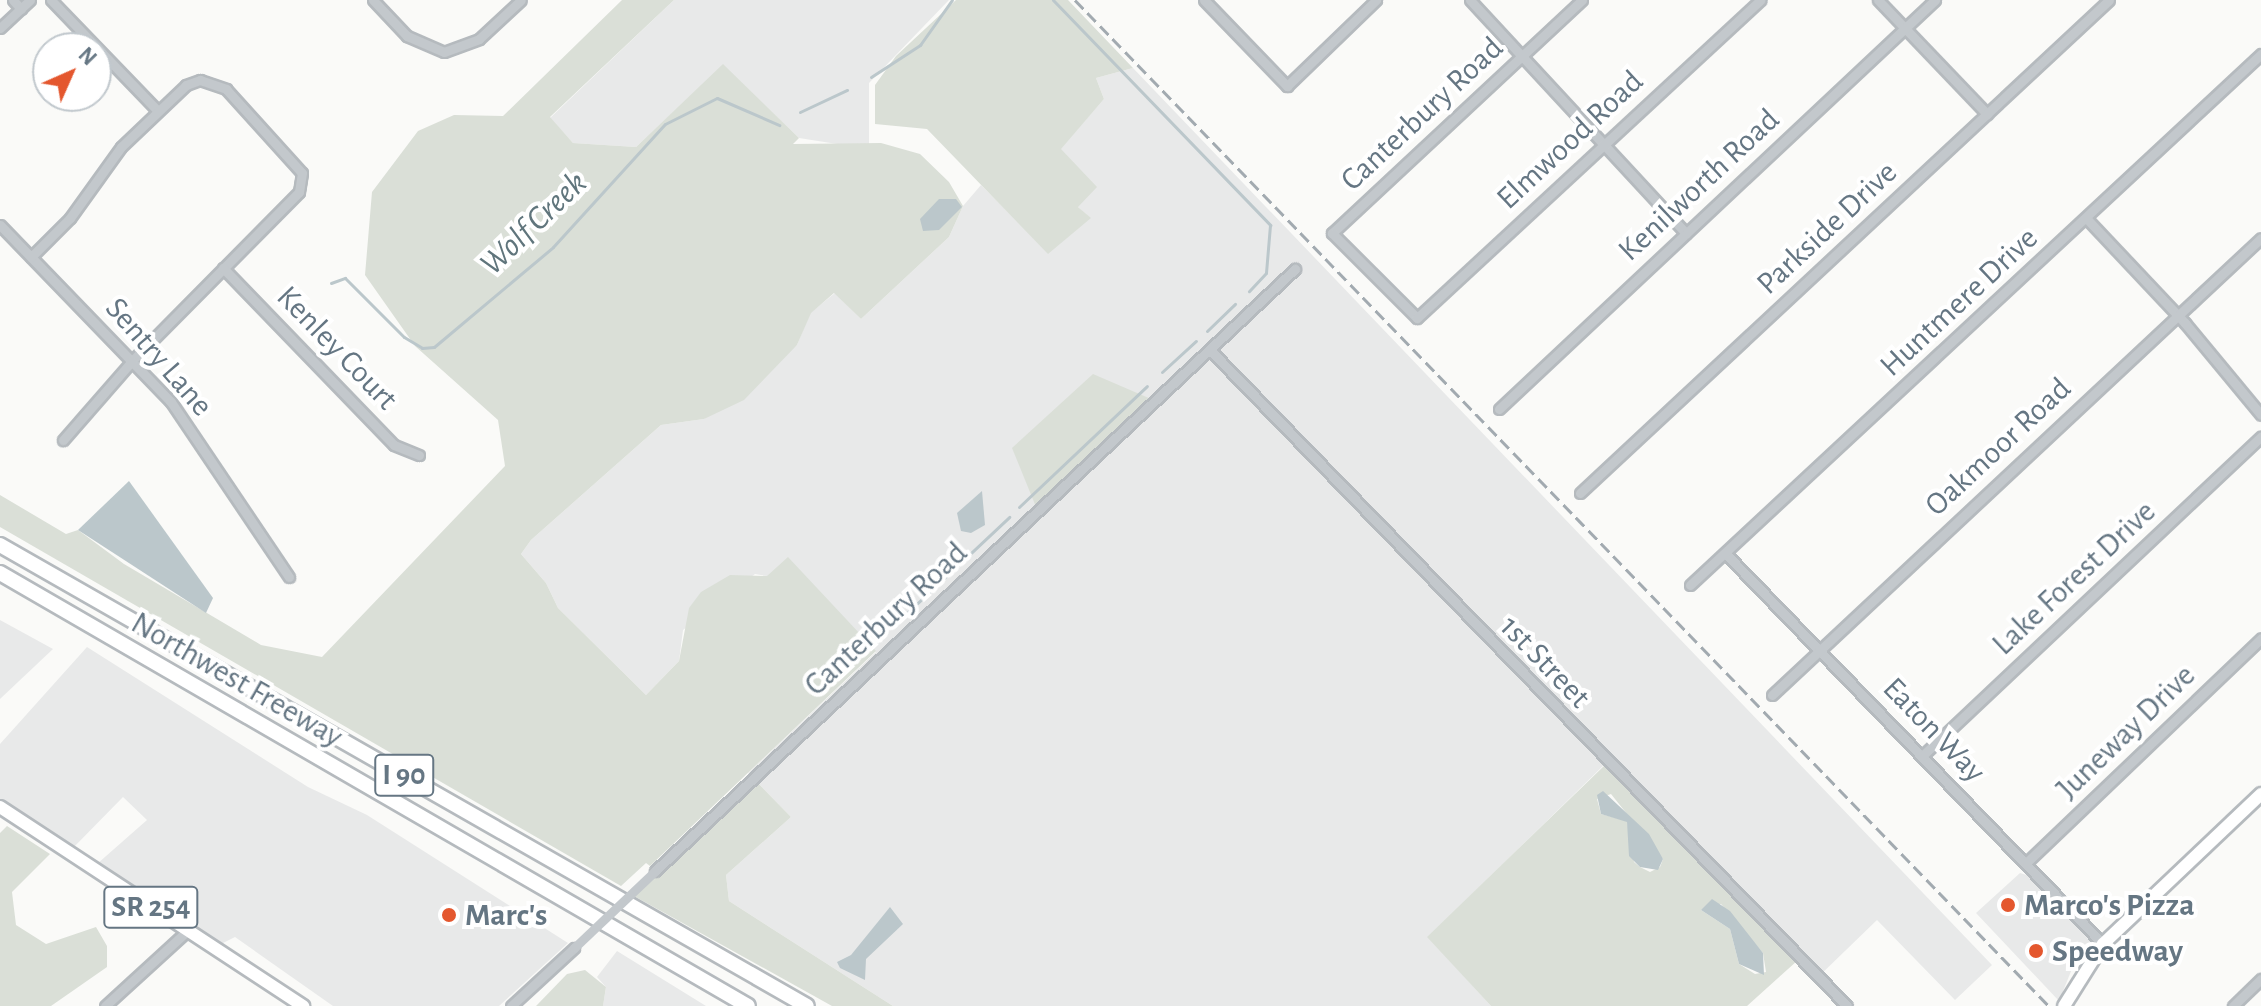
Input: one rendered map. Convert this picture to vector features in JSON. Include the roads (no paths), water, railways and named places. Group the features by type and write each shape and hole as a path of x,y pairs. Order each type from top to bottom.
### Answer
{"highway":[{"name":"Northwest Freeway","path":"0,545 807,1006"},
{"name":"Northwest Freeway","path":"0,573 748,1006"}],"main road":[{"path":"2064,1006 2103,944 2261,794"},
{"name":"SR 254","path":"0,807 303,1006"}],"street":[{"path":"13,0 21,9"},
{"path":"0,28 30,0"},
{"path":"51,0 157,110"},
{"path":"373,0 407,36 444,52 479,39 521,0"},
{"path":"1204,0 1287,86 1376,0"},
{"path":"1470,0 1602,146 1686,233"},
{"name":"Canterbury Road","path":"1417,318 1332,233 1582,0"},
{"name":"Elmwood Road","path":"1417,318 1760,0"},
{"path":"1878,0 1987,114"},
{"name":"Kenilworth Road","path":"1499,409 1935,0"},
{"name":"Parkside Drive","path":"1580,493 2109,0"},
{"name":"Huntmere Drive","path":"1690,585 2261,54"},
{"path":"31,257 70,218 121,147 186,85 213,81 302,173 299,192 132,361 63,440"},
{"path":"2087,219 2178,316 2261,415"},
{"name":"Sentry Lane","path":"0,225 171,402 289,577"},
{"name":"Oakmoor Road","path":"1772,695 2261,238"},
{"name":"Kenley Court","path":"223,268 394,445 419,455"},
{"name":"Canterbury Road","path":"511,1006 1295,269"},
{"name":"1st Street","path":"1210,350 1847,1006"},
{"name":"Lake Forest Drive","path":"1922,756 2261,436"},
{"name":"Eaton Way","path":"1726,554 2103,944"},
{"name":"Juneway Drive","path":"2027,862 2261,638"},
{"path":"105,1006 187,931"},
{"path":"2233,1006 2261,979"}],"waterway":[{"name":"Wolf Creek","path":"871,77 920,45 952,0"},
{"path":"1053,0 1270,225 1266,273 1249,291"},
{"name":"Wolf Creek","path":"800,112 847,90"},
{"name":"Wolf Creek","path":"331,283 345,278 404,337 422,348 434,347 553,247 665,124 717,98 779,125"},
{"path":"1207,331 1235,304"},
{"path":"1162,372 1196,341"},
{"path":"1019,507 1147,386"},
{"path":"892,627 1009,517"}],"railway":[{"path":"1075,0 2049,1006"}],"place":[{"name":"Marco's Pizza","path":"2008,905"},
{"name":"Marc's","path":"449,915"},
{"name":"Speedway","path":"2036,951"}]}
